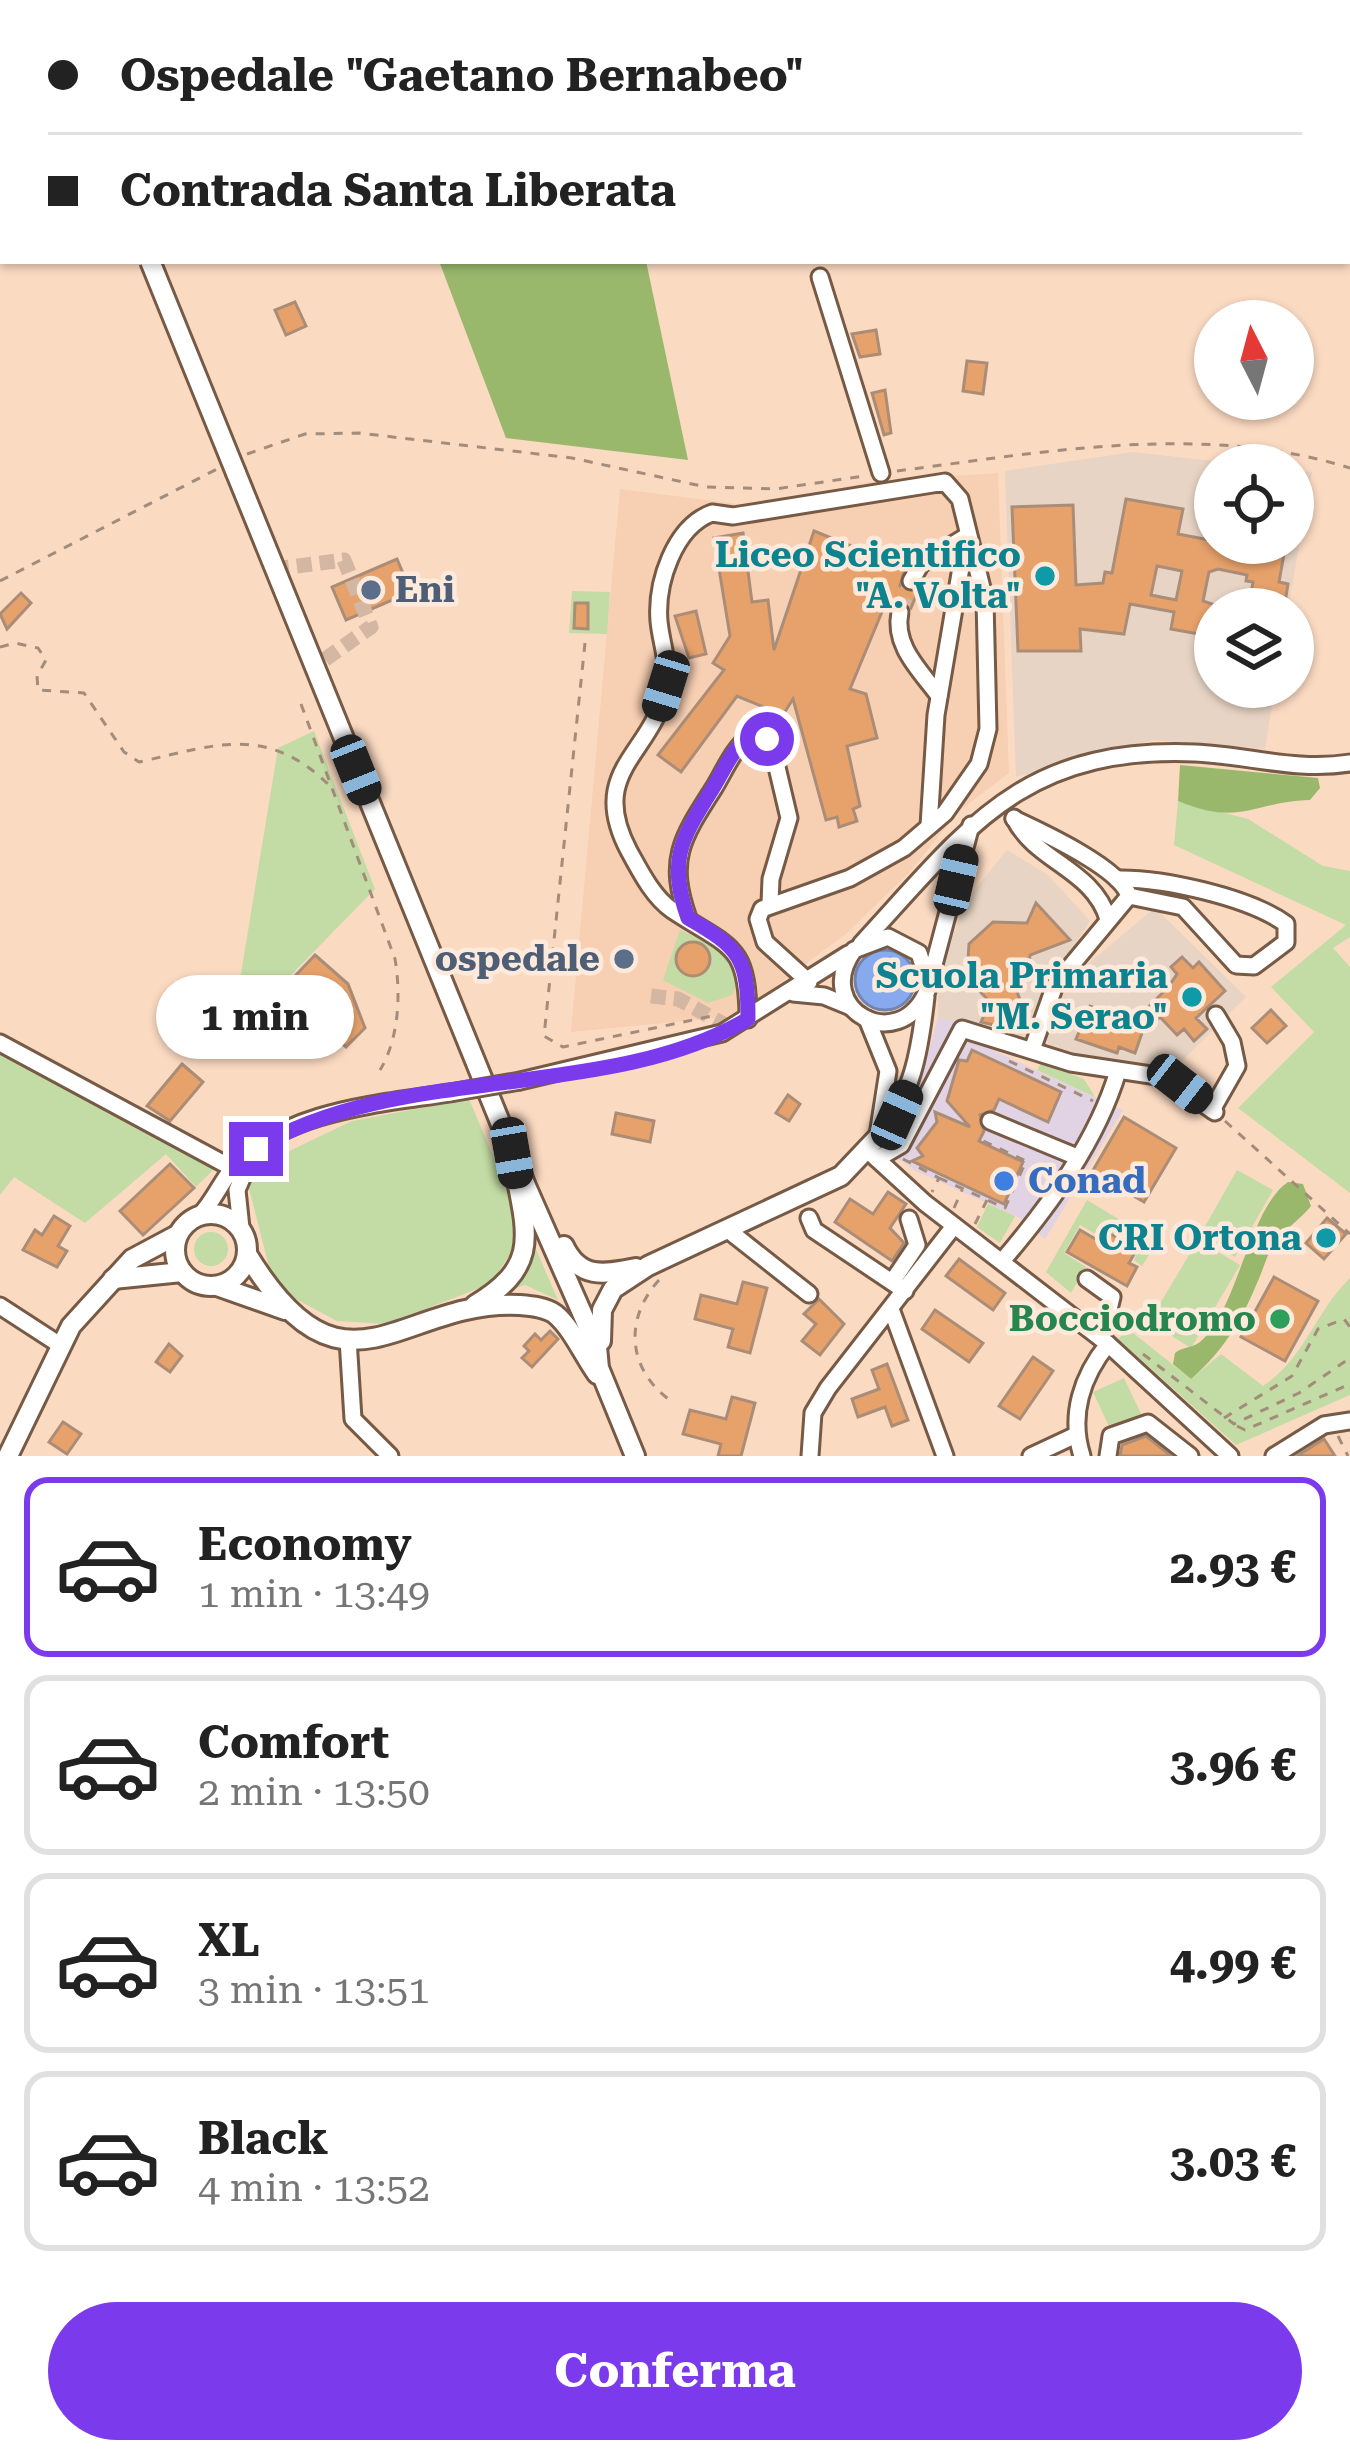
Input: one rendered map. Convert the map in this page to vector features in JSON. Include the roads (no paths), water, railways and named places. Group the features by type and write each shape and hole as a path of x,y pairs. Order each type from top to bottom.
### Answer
{"main road":[{"path":"151,264 237,464 512,1153 589,1325 599,1368 634,1456"},
{"path":"609,1394 599,1329 606,1298 648,1266 842,1176 878,1149"},
{"path":"512,1153 574,1264 598,1275 648,1266"},
{"path":"460,1314 501,1289 523,1259 526,1224 512,1153"},
{"path":"8,1456 60,1346 113,1279 132,1259 177,1235 201,1214 223,1215 241,1228 247,1254 274,1294 296,1314"},
{"path":"177,1235 174,1254 182,1272 198,1284 217,1286 296,1314 348,1339 381,1340 460,1314 512,1305 550,1311 609,1394"},
{"path":"217,1286 237,1275 247,1254"},
{"path":"113,1279 182,1272"}],"street":[{"path":"820,277 881,473"},
{"path":"748,1019 746,973 734,948 656,894 630,853 613,811 622,767 659,710 666,686 658,604 665,572 686,531 712,513 752,514 935,482 954,488 985,600 988,729 979,764 929,826 904,848 850,878 770,903"},
{"path":"911,581 921,564 967,536"},
{"path":"929,826 939,696 955,578 967,536"},
{"path":"900,612 897,627 905,651 939,696"},
{"path":"688,918 676,876 680,846 724,766 752,735 772,746 788,801 770,903 758,919 765,942 808,982"},
{"path":"852,1008 841,979 858,947 971,822 1000,802 1068,770 1151,752 1309,766 1350,763"},
{"path":"1000,802 1023,837 1098,893 1108,919"},
{"path":"1014,819 1117,879 1129,896 1184,907 1236,965 1254,966 1286,942 1286,924 1249,907 1151,878 1117,879"},
{"path":"867,1019 903,1019 919,1007 971,822"},
{"path":"1033,1047 1055,985 1129,896"},
{"path":"201,1214 232,1168 256,1149 341,1112 520,1081 685,1045 748,1019 881,937 902,940 923,959 927,986 914,1075 878,1149"},
{"path":"790,993 824,996 867,1019 888,1071 878,1149 925,1203 954,1218 1105,1341 1230,1456"},
{"path":"878,1149 922,1107 957,1031 969,1029 1071,1063 1164,1077 1214,1111 1237,1066 1232,1042 1216,1015"},
{"path":"0,1043 232,1168"},
{"path":"1004,1260 1050,1203 1118,1071"},
{"path":"990,1121 1077,1157"},
{"path":"241,1228 239,1178 256,1149"},
{"path":"809,1218 814,1230 898,1287"},
{"path":"898,1287 954,1218"},
{"path":"810,1456 813,1413 892,1309 917,1245 909,1219"},
{"path":"728,1230 808,1294"},
{"path":"1082,1456 1076,1436 1084,1384 1105,1341 1112,1297 1087,1279"},
{"path":"0,1306 60,1346"},
{"path":"892,1309 946,1456"},
{"path":"348,1339 353,1419 390,1456"},
{"path":"1274,1456 1350,1421"},
{"path":"1108,1456 1111,1436 1148,1423 1184,1449 1194,1433"},
{"path":"1031,1456 1076,1436"}],"water":[{"path":"885,950 906,959 915,980 906,1001 885,1010 864,1001 855,980 864,959"}],"tunnel":[{"path":"274,569 344,560 371,627 314,667"},
{"path":"900,612 911,581"},
{"path":"651,996 678,999 731,1028"}],"place":[{"name":"Liceo Scientifico \"A. Volta\"","path":"1045,576"},
{"name":"Eni","path":"371,590"},
{"name":"ospedale","path":"624,959"},
{"name":"Scuola Primaria \"M. Serao\"","path":"1192,997"},
{"name":"Conad","path":"1004,1181"},
{"name":"CRI Ortona","path":"1326,1238"},
{"name":"Bocciodromo","path":"1280,1319"}]}
